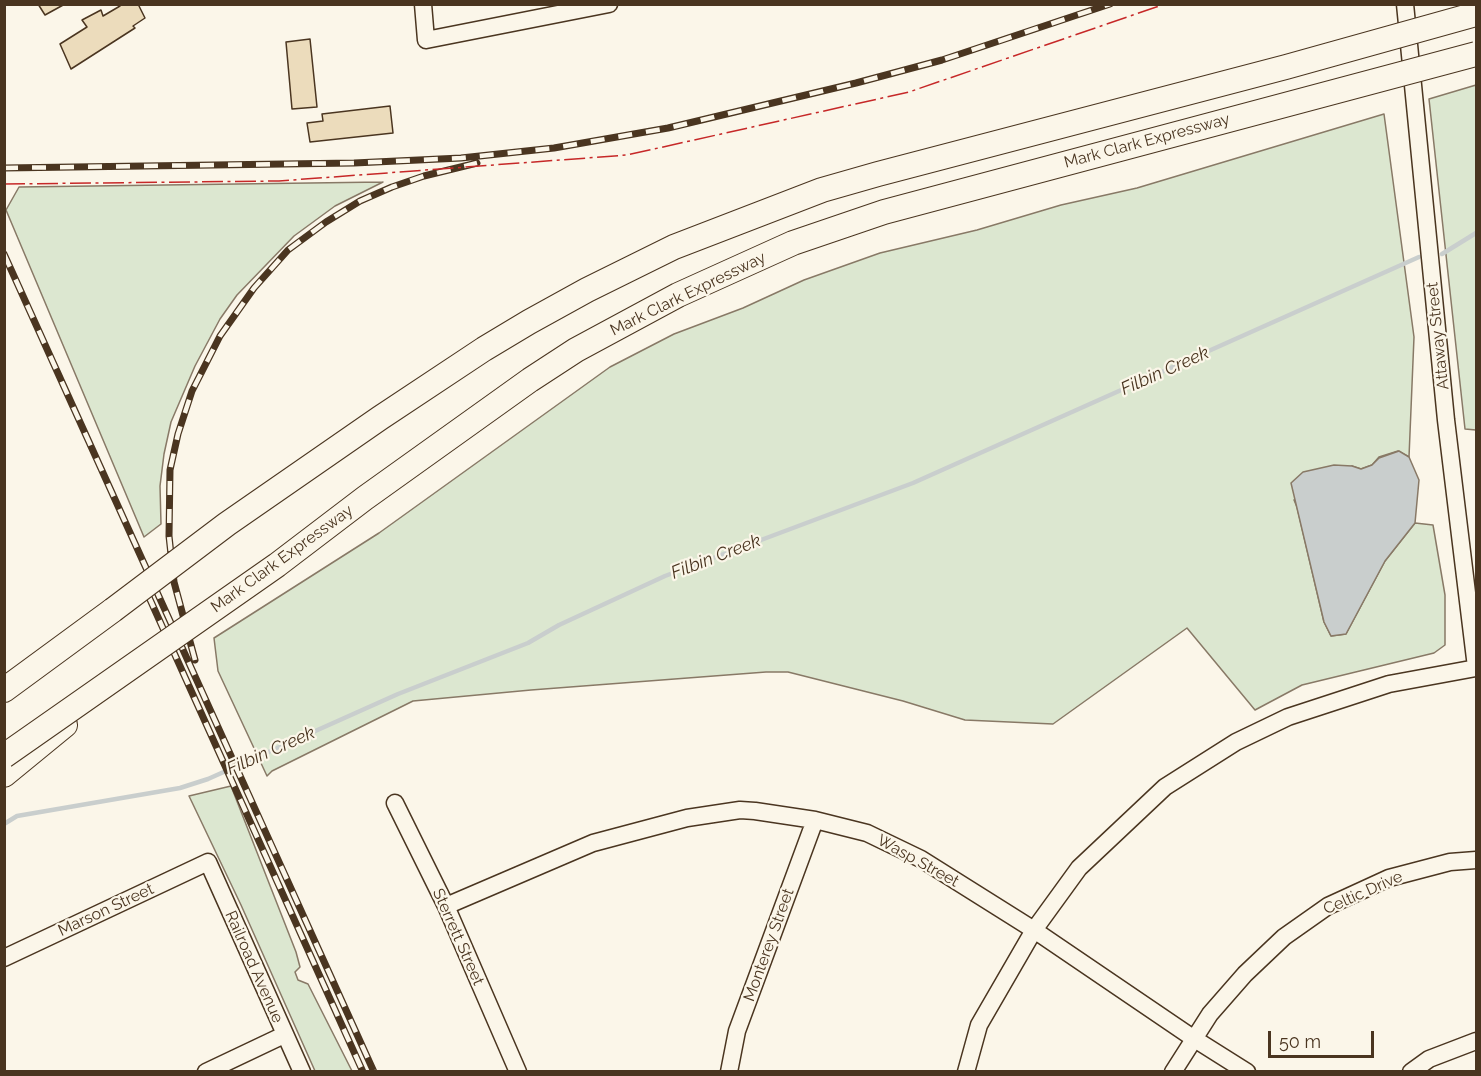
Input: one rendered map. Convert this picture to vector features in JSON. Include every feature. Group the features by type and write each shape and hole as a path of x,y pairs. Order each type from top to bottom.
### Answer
{"highway":[{"path":"11,684 227,524 484,349 587,290 674,248 822,190 1286,67 1476,14"},
{"name":"Mark Clark Expressway","path":"4,756 146,658 530,380 576,350 678,295 793,243 884,212 1476,54"},
{"path":"4,775 146,658"}],"street":[{"path":"423,4 426,40 609,4"},
{"name":"Attaway Street","path":"1405,4 1446,420 1476,668"},
{"path":"966,1071 979,1025 1034,930 1079,868 1165,788 1236,742 1288,717 1389,684 1476,668"},
{"name":"Sterrett Street","path":"395,803 446,906 518,1071"},
{"name":"Wasp Street","path":"446,906 592,843 687,818 740,810 815,820 867,833 921,859 1034,930 1193,1038 1247,1071"},
{"name":"Monterey Street","path":"729,1071 737,1031 815,820"},
{"name":"Celtic Drive","path":"1173,1071 1210,1014 1245,974 1284,937 1328,906 1389,878 1450,862 1476,860"},
{"name":"Marson Street","path":"4,958 208,862"},
{"name":"Railroad Avenue","path":"208,862 302,1071"},
{"path":"206,1071 284,1035"},
{"path":"1411,1071 1429,1059 1476,1041"}],"green space":[{"path":"1476,85 1476,430 1465,429 1429,99"},
{"path":"1384,114 1414,337 1409,457 1398,451 1379,457 1372,465 1361,469 1352,466 1294,500 1324,622 1331,636 1346,634 1385,561 1415,523 1433,525 1445,595 1445,645 1434,653 1302,685 1255,710 1187,628 1053,724 965,720 903,701 788,672 531,690 413,701 272,771 267,776 218,671 214,638 379,533 610,367 674,334 743,308 804,280 880,253 977,230 1061,205 1137,188"},
{"path":"383,182 335,206 294,236 237,295 220,319 195,366 171,422 160,486 161,524 144,537 6,210 19,187"},
{"path":"231,786 296,952 300,967 295,972 298,980 308,984 352,1071 315,1071 241,905 189,796"}],"shaded area":[{"path":"1399,451 1409,457 1419,480 1415,523 1385,561 1346,634 1331,636 1324,622 1291,483 1303,472 1334,465 1361,469 1372,465 1379,458"}],"building":[{"path":"38,4 65,4 45,15"},
{"path":"119,4 138,4 145,18 133,26 135,28 71,69 60,44 87,27 82,20 101,10 103,16 120,6"},
{"path":"310,39 317,107 292,109 286,42"},
{"path":"390,106 393,133 310,142 307,123 323,121 322,114"}],"waterway":[{"name":"Filbin Creek","path":"1442,254 1476,233"},
{"name":"Filbin Creek","path":"4,824 17,816 180,788 208,779 398,694 528,643 559,625 665,576 913,483 1419,257"}],"railway":[{"path":"4,168 354,163 461,158 554,148 668,128 856,83 942,60 1110,4"},
{"path":"195,660 174,582 169,536 170,470 178,434 192,391 220,336 254,288 288,250 326,222 360,201 392,187 424,176 477,163"},
{"path":"4,254 374,1072"},
{"path":"148,595 363,1072"}],"power":[{"path":"4,184 279,181 627,155 909,92 1165,4"}]}
